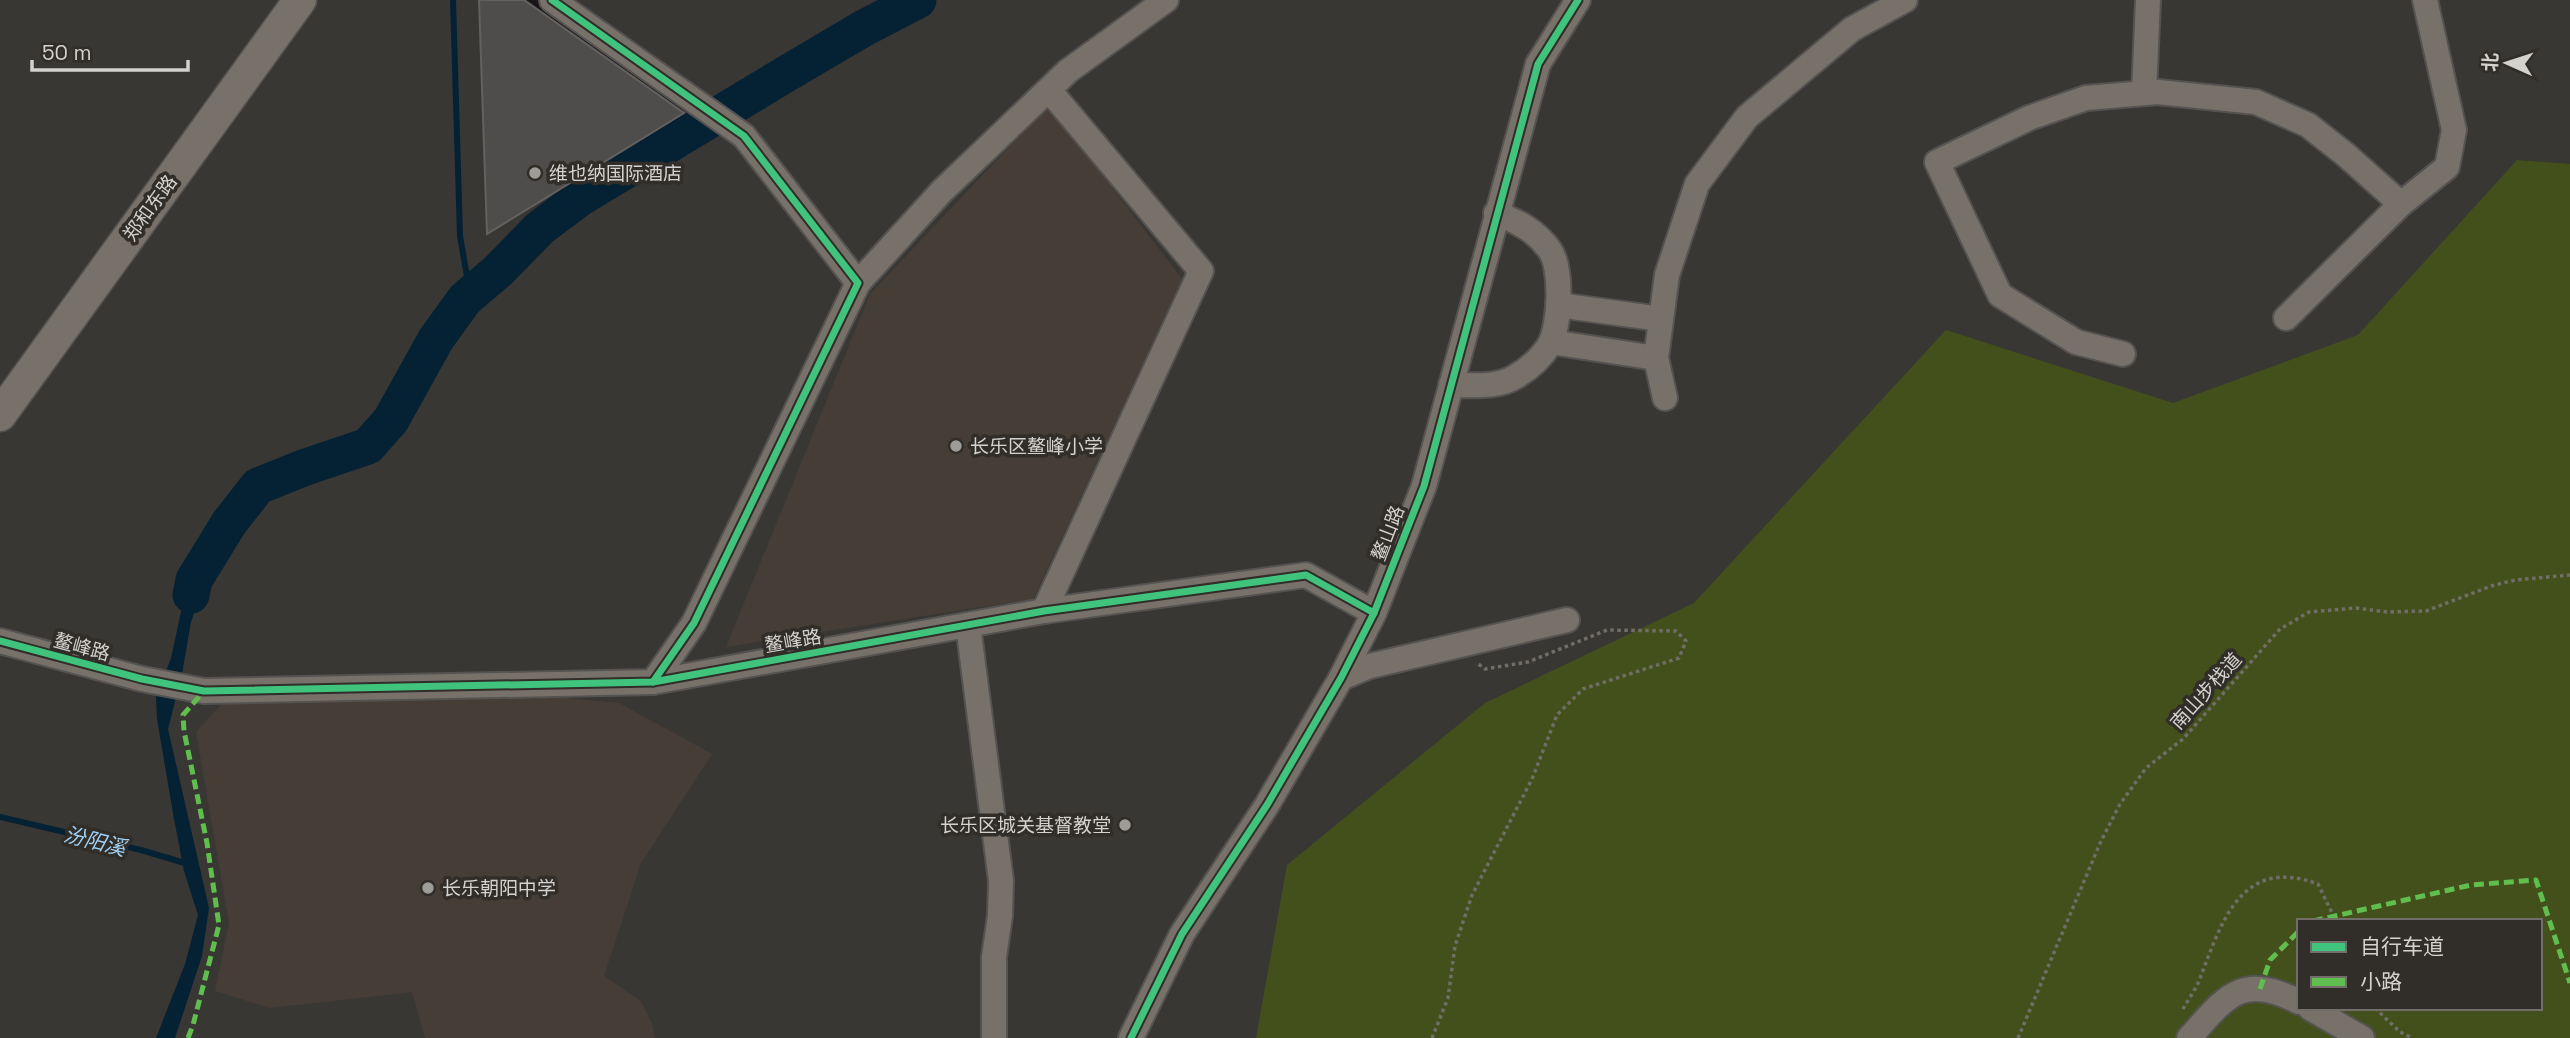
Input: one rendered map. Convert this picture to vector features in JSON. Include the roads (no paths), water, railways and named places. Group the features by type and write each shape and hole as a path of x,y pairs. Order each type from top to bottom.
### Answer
{"main road":[{"name":"郑和东路","path":"2,408 300,0"}],"street":[{"path":"552,0 744,136 858,284"},
{"path":"653,682 694,623 858,284 942,191 1068,71 1166,0"},
{"name":"鳌山路","path":"1131,1038 1182,934 1267,805 1341,678 1374,613 1424,486 1538,64 1578,0"},
{"path":"1665,398 1656,358 1667,275 1698,184 1747,117 1852,29 1905,0"},
{"path":"2144,93 2148,0"},
{"path":"2286,318 2401,204 2447,167 2454,130 2425,0"},
{"path":"1044,611 1201,271 1049,90"},
{"path":"2123,354 2076,342 2000,295 1937,162 2029,118 2085,98 2158,92 2256,102 2308,125 2401,204"},
{"path":"1451,385 1487,385 1514,379 1538,360 1551,342 1558,305 1558,275 1551,250 1527,226 1496,214"},
{"path":"1558,305 1661,319"},
{"path":"1551,342 1656,358"},
{"name":"鳌峰路","path":"0,641 156,682 199,690 653,682 1044,611 1306,575 1374,613"},
{"path":"1341,678 1370,666 1567,620"},
{"path":"968,625 1001,881 1000,916 994,957 994,1038"},
{"path":"2189,1038 2224,1000 2243,988 2260,989 2297,1001"},
{"path":"2313,1010 2362,1038"}],"water":[{"path":"208,529 214,554 191,622 182,674 168,729 209,908 202,956 175,1038 156,1038 185,964 198,915 184,871 157,719 156,697 171,658 187,584"}],"waterway":[{"path":"453,0 460,236 470,294"},
{"path":"191,595 194,580 229,523 258,486 368,446 391,420 436,339 465,299 498,271 540,228 580,198 864,28 918,0"},
{"name":"汾阳溪","path":"0,817 141,850 188,864"}],"place":[{"name":"维也纳国际酒店","path":"535,173"},
{"name":"长乐区鳌峰小学","path":"956,446"},
{"name":"长乐区城关基督教堂","path":"1125,825"},
{"name":"长乐朝阳中学","path":"428,888"}]}
